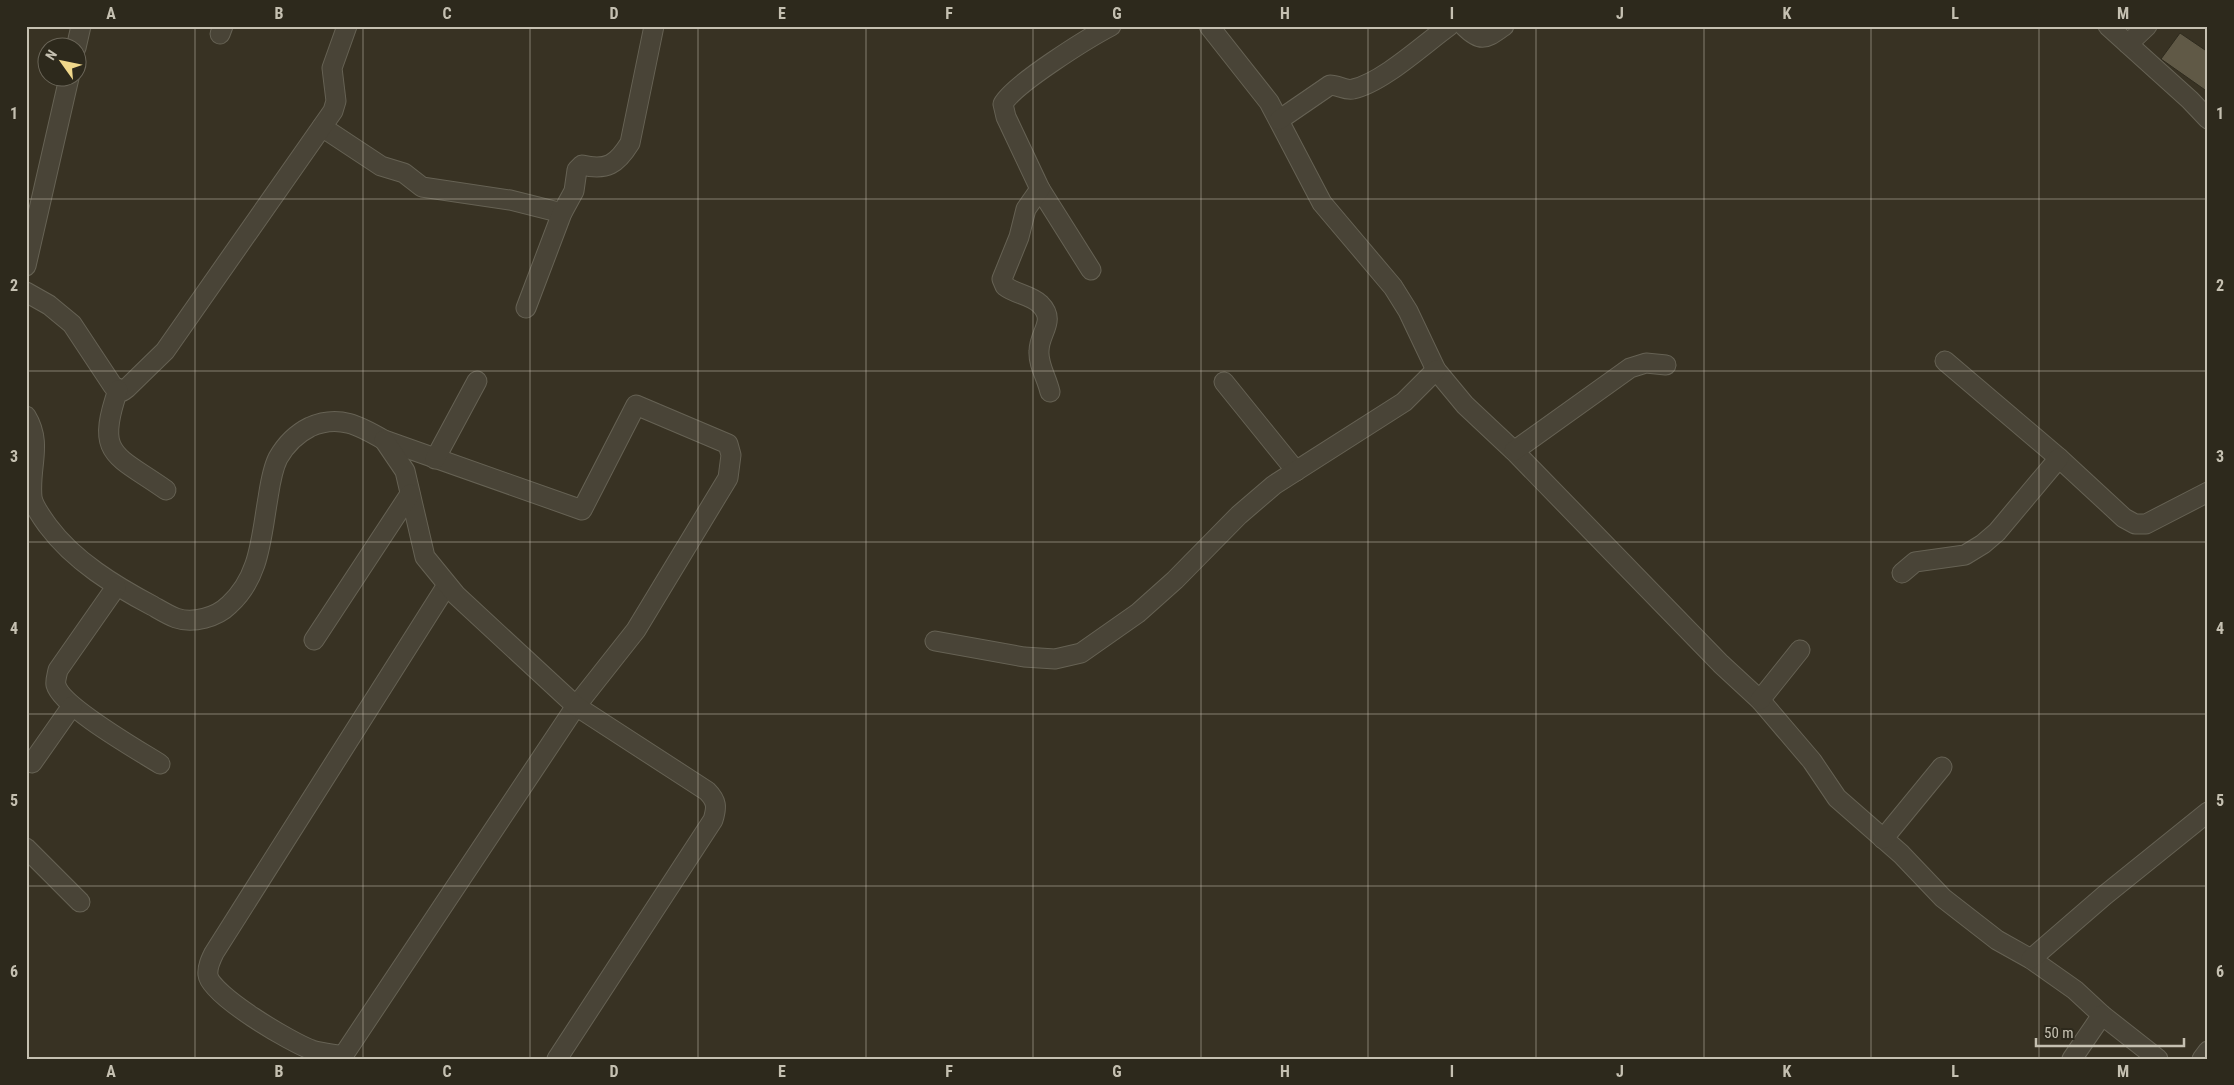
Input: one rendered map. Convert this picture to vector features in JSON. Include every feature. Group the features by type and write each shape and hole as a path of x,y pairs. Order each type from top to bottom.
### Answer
{"street":[{"path":"26,292 49,305 72,324 113,386 118,390 128,388 164,351 333,111 336,101 332,68 347,26"},
{"path":"526,308 562,213 574,191 577,170 582,165 609,166 619,160 630,143 654,26"},
{"path":"1091,270 1040,189 1006,116 1004,102 1041,70 1111,26"},
{"path":"1208,26 1270,102 1322,203 1393,287 1403,303 1436,370 1465,405 1514,451 1721,664 1760,700 1812,761 1838,798 1957,909 1997,940 2031,959 2075,990 2102,1015 2158,1059"},
{"path":"1278,120 1330,86 1350,90 1380,77 1449,26"},
{"path":"1464,26 1473,35 1481,38 1489,37 1504,26"},
{"path":"2108,26 2208,119"},
{"path":"2128,44 2147,26"},
{"path":"26,266 68,88"},
{"path":"322,127 382,166 404,173 422,187 510,200 562,213"},
{"path":"1040,189 1026,209 1019,237 1002,279 1005,286 1038,302 1047,313 1047,330 1039,350 1041,368 1047,376 1050,392"},
{"path":"1945,361 2059,458 2124,518 2135,524 2146,524 2208,492"},
{"path":"1514,451 1630,368 1646,363 1666,365"},
{"path":"935,641 1024,657 1055,659 1081,653 1138,613 1175,580 1238,515 1296,471 1404,402 1436,370"},
{"path":"435,459 477,381"},
{"path":"1224,382 1296,471"},
{"path":"118,390 108,418 107,436 111,450 166,490"},
{"path":"26,416 36,435 32,498 49,527 66,546 116,587 177,619 194,619 220,614 242,593 253,572 271,478 278,459 288,444 301,432 318,424 338,421 358,425 384,440 582,510 636,405 728,444 731,455 728,478 636,630 576,706 343,1056 312,1050 267,1027 214,988 208,976 214,953 447,585"},
{"path":"384,440 405,471 425,557 447,585 576,706 707,791 714,798 717,806 713,820 557,1059"},
{"path":"1902,573 1915,562 1965,556 1983,544 1997,532 2059,458"},
{"path":"314,640 410,494"},
{"path":"116,587 58,670 55,684 60,693 72,706 160,764"},
{"path":"1760,700 1800,650"},
{"path":"32,762 72,706"},
{"path":"1883,839 1942,767"},
{"path":"2031,959 2105,895 2208,812"},
{"path":"26,848 80,902"},
{"path":"2072,1059 2102,1015"},
{"path":"2202,1059 2208,1051"}],"building":[{"path":"2180,33 2208,52 2208,92 2161,59"}]}
